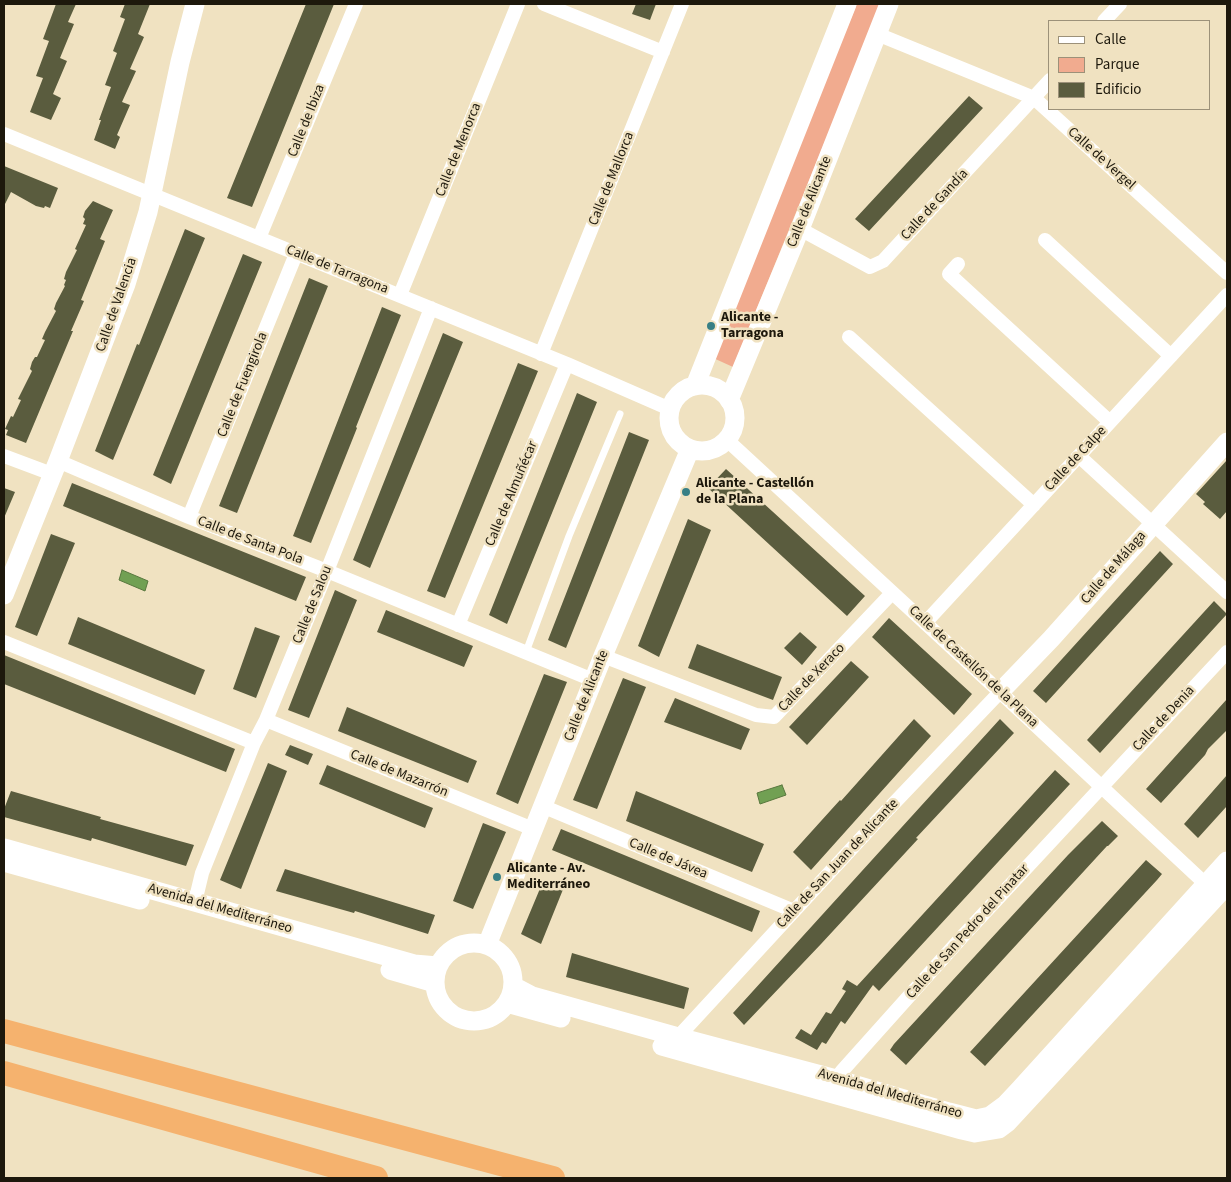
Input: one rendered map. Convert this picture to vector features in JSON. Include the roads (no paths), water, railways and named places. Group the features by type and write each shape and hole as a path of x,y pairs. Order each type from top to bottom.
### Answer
{"highway":[{"path":"4,1031 553,1178"},
{"path":"4,1073 376,1178"}],"street":[{"name":"Calle de Valencia","path":"4,595 126,284 152,195 180,62 195,4"},
{"name":"Calle de Ibiza","path":"259,238 356,4"},
{"name":"Calle de Menorca","path":"400,296 518,4"},
{"path":"544,4 663,52"},
{"name":"Calle de Mallorca","path":"541,354 682,4"},
{"path":"694,386 847,4"},
{"name":"Calle de Alicante","path":"729,400 800,229 889,4"},
{"path":"1105,20 1120,4"},
{"name":"Calle de Vergel","path":"877,34 1034,98 1227,273"},
{"name":"Calle de Gandía","path":"800,229 870,266 883,261 1048,82"},
{"name":"Calle de Tarragona","path":"4,134 566,364 670,409"},
{"path":"1045,240 1171,356"},
{"name":"Calle de Fuengirola","path":"189,517 296,254"},
{"path":"958,264 949,274 1110,422"},
{"name":"Calle de Calpe","path":"925,623 1227,295"},
{"name":"Calle de Salou","path":"194,902 202,873 254,743 266,720 327,571 430,308"},
{"path":"849,337 1034,505"},
{"name":"Calle de Almuñécar","path":"458,625 566,364"},
{"path":"704,385 714,388 729,400 733,408 734,425 727,440 719,446 710,450 690,449 675,437 670,429 670,409 679,394 686,389 704,385"},
{"name":"Calle de Castellón de la Plana","path":"727,440 1102,787 1217,888"},
{"name":"Calle de Málaga","path":"1000,692 1051,639 1227,442"},
{"name":"Calle de Alicante","path":"486,945 593,680 690,449"},
{"name":"Calle de Santa Pola","path":"4,456 55,468 189,517 327,571 593,680"},
{"path":"1079,456 1227,592"},
{"name":"Calle de Xeraco","path":"603,656 756,715 774,717 892,593"},
{"path":"4,642 254,743"},
{"name":"Calle de Denia","path":"1102,787 1227,652"},
{"name":"Calle de San Juan de Alicante","path":"678,1037 878,820 1000,692"},
{"name":"Calle de Mazarrón","path":"266,720 533,829"},
{"name":"Calle de San Pedro del Pinatar","path":"836,1079 962,937 1102,787"},
{"name":"Calle de Jávea","path":"542,806 794,911"},
{"name":"Avenida del Mediterráneo","path":"4,848 414,964 436,974"},
{"name":"Avenida del Mediterráneo","path":"510,994 962,1130 975,1132 999,1129 1007,1123 1217,888 1227,861"},
{"name":"Avenida del Mediterráneo","path":"4,862 436,974"},
{"name":"Avenida del Mediterráneo","path":"510,994 532,996 836,1079 949,1112 976,1118 990,1116 1006,1105 1217,888"},
{"path":"472,942 486,945 498,951 507,961 512,972 510,994 499,1012 488,1018 476,1021 464,1020 452,1014 443,1006 437,995 436,974 446,954 458,946 472,942"}],"lane":[{"path":"526,652 569,536 620,414"}],"place":[{"name":"Alicante - Tarragona","path":"711,326"},
{"name":"Alicante - Castellón de la Plana","path":"686,492"},
{"name":"Alicante - Av. Mediterráneo","path":"497,877"}]}
